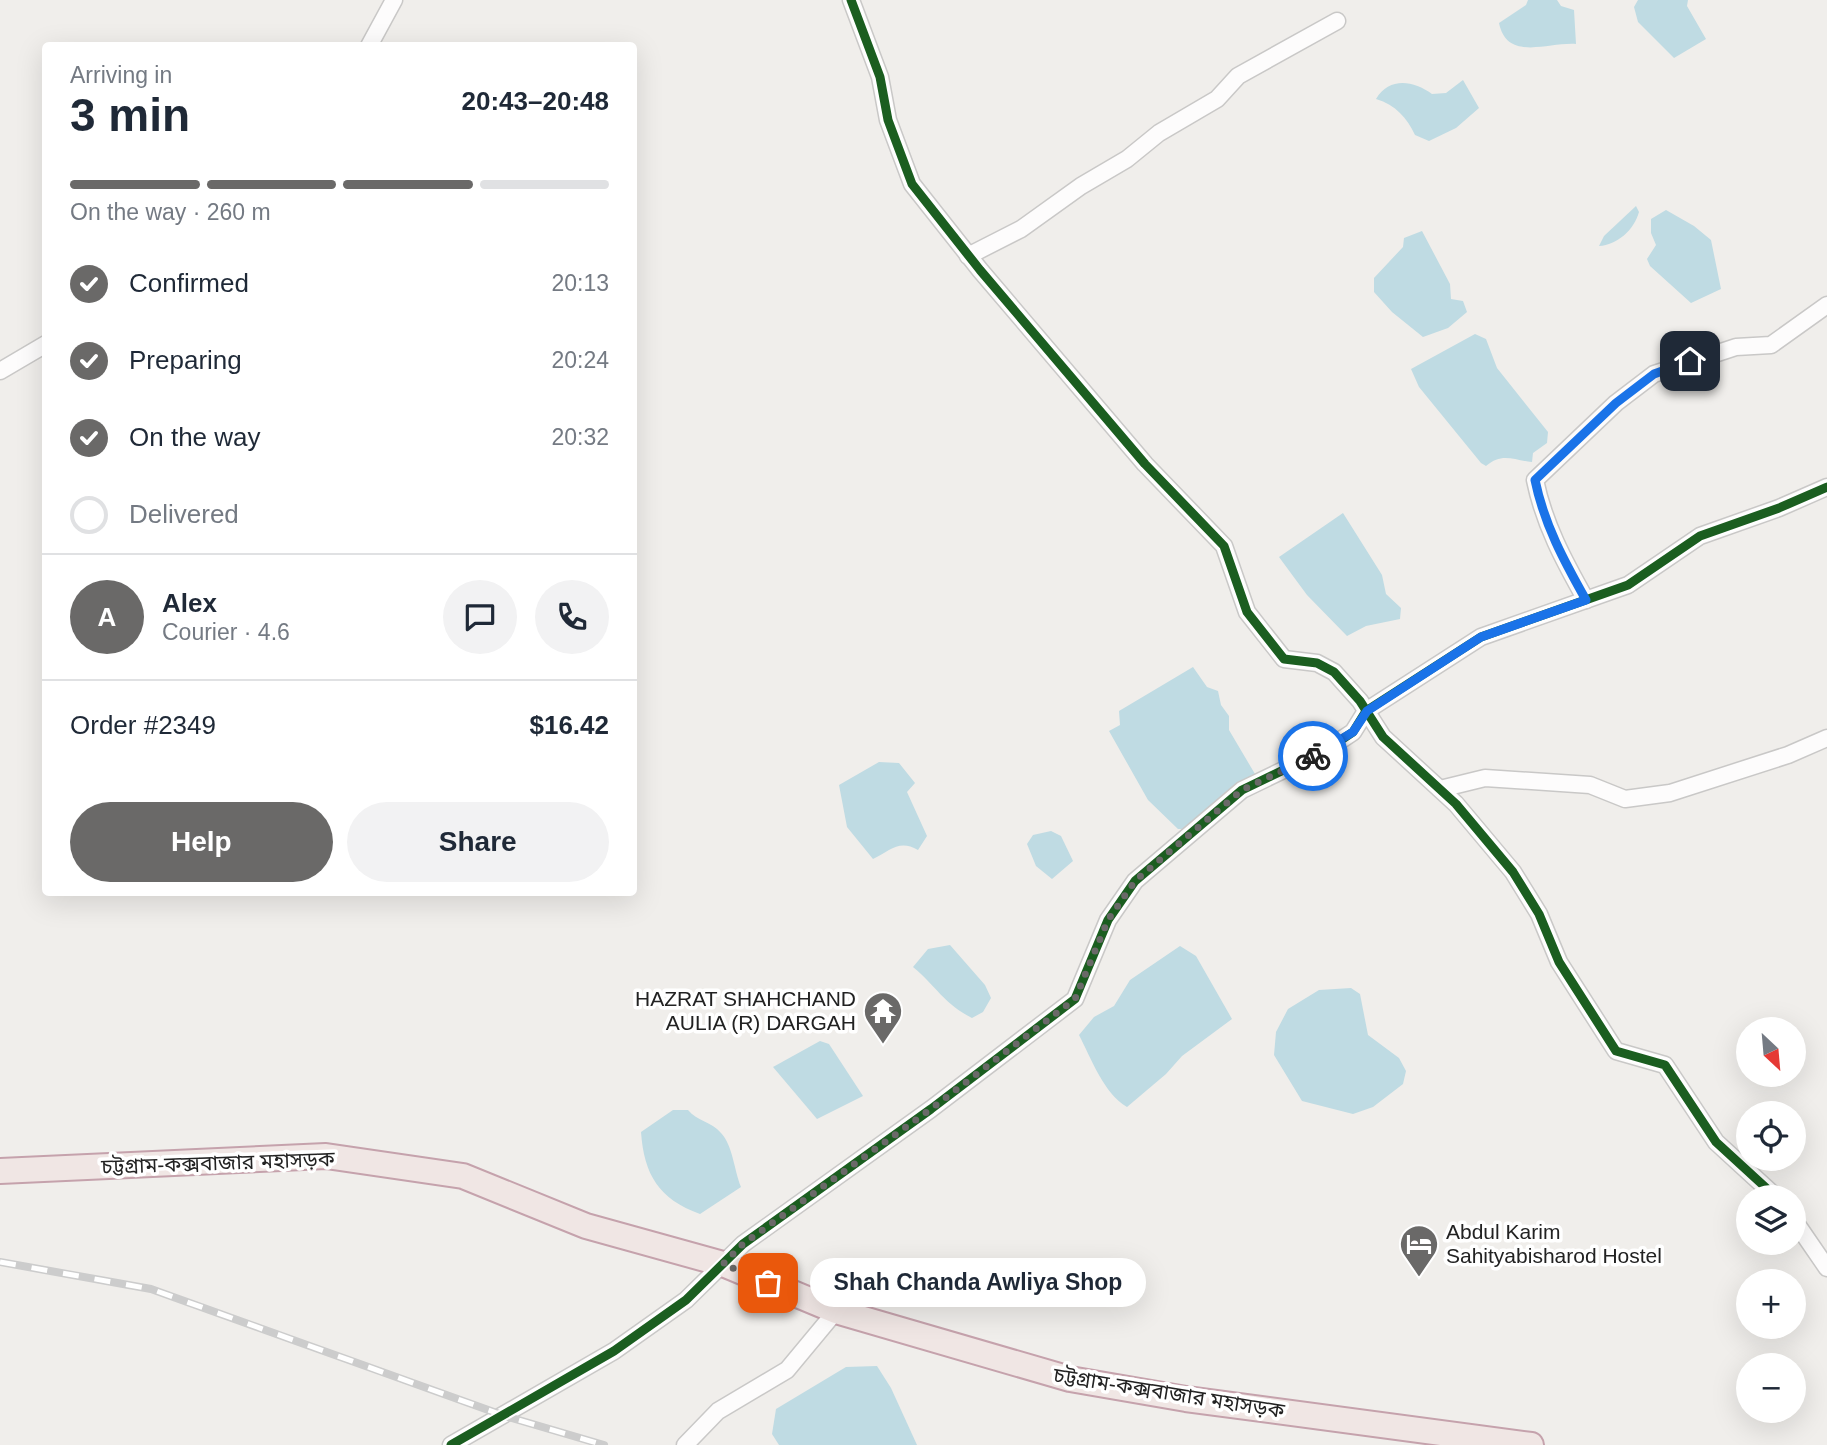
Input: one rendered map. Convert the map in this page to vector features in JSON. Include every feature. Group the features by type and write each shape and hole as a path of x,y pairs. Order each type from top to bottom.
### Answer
{"highway":[{"name":"চট্টগ্রাম-কক্সবাজার মহাসড়ক","path":"0,1171 326,1156 463,1177 586,1226 723,1264 836,1311 1070,1379 1186,1398 1531,1445"}],"street":[{"path":"371,42 394,0"},
{"path":"851,0 880,77 888,120 912,184 968,256 1145,464 1224,546 1247,612 1284,659 1317,663 1334,673 1367,711 1382,737 1457,804 1513,872 1539,914 1559,962 1616,1051 1665,1065 1716,1142 1763,1185"},
{"path":"968,256 1021,229 1081,186 1127,159 1159,133 1217,99 1238,76 1337,21"},
{"path":"1586,600 1560,555 1540,505 1535,480 1606,412 1654,374 1737,347 1771,345 1827,305"},
{"path":"0,371 42,346"},
{"path":"451,1445 614,1351 686,1300 743,1244 931,1109 1075,999 1108,920 1135,881 1242,790 1329,748 1353,732 1367,711 1481,637 1628,585 1700,536 1779,509 1827,487"},
{"path":"1440,789 1485,778 1590,785 1625,799 1659,795 1788,755 1827,738"},
{"path":"1806,1237 1827,1268"},
{"path":"685,1445 718,1411 787,1370 836,1311"}],"water":[{"path":"1528,0 1557,0 1561,6 1574,10 1576,44 1530,47 1510,42 1503,35 1499,23 1526,5"},
{"path":"1638,0 1688,0 1687,6 1706,39 1674,58 1638,22 1634,7"},
{"path":"1463,80 1479,108 1456,128 1429,141 1415,135 1395,109 1376,99 1381,92 1394,84 1417,86 1432,94 1446,93"},
{"path":"1636,206 1639,212 1637,219 1629,230 1618,240 1599,246 1604,236"},
{"path":"1666,210 1694,226 1711,240 1721,289 1691,303 1650,266 1647,259 1656,245 1651,233 1651,219"},
{"path":"1422,231 1450,284 1451,299 1463,301 1467,312 1448,328 1423,337 1392,312 1374,292 1374,278 1403,247 1404,238"},
{"path":"1475,334 1486,339 1497,368 1548,432 1547,443 1533,453 1532,462 1503,458 1486,466 1481,463 1419,387 1411,369"},
{"path":"1343,513 1382,575 1386,594 1401,608 1400,619 1366,626 1347,636 1307,595 1279,557"},
{"path":"1193,667 1207,687 1218,691 1221,705 1229,716 1229,730 1255,774 1185,829 1178,829 1148,800 1109,731 1120,725 1119,711"},
{"path":"879,762 899,763 915,783 907,792 927,836 918,850 900,846 873,859 847,827 839,785"},
{"path":"1051,831 1061,836 1073,861 1052,879 1036,866 1027,844 1033,835"},
{"path":"950,945 985,985 991,998 983,1012 972,1018 947,1001 913,967 928,949"},
{"path":"1180,946 1196,956 1232,1019 1182,1056 1166,1074 1127,1107 1105,1085 1079,1035 1094,1017 1114,1006 1130,980"},
{"path":"1351,988 1360,994 1368,1035 1399,1058 1406,1071 1403,1084 1373,1107 1353,1114 1302,1101 1274,1055 1276,1032 1288,1009 1319,990"},
{"path":"820,1041 829,1044 863,1096 817,1119 773,1067"},
{"path":"673,1110 688,1110 721,1133 731,1151 741,1187 700,1214 664,1193 656,1184 646,1161 641,1132"},
{"path":"877,1366 891,1388 917,1445 779,1445 772,1434 776,1409 846,1367"}],"railway":[{"path":"0,1262 151,1289 505,1416 604,1445"}],"cycle path":[{"path":"851,0 880,77 888,120 912,184 980,270 1145,464 1224,546 1247,612 1284,659 1317,663 1334,672 1360,701 1383,737 1456,804 1513,872 1539,914 1559,962 1616,1051 1665,1065 1716,1142 1763,1185"},
{"path":"451,1445 614,1351 686,1300 743,1244 931,1109 1075,999 1108,920 1135,881 1242,790 1329,748 1353,732 1366,711 1481,637 1628,585 1700,536 1779,508 1827,487"}],"way so far":[{"path":"768,1283 723,1264 743,1244 931,1109 1075,999 1108,920 1135,881 1242,790 1313,756"}],"place":[{"name":"HAZRAT SHAHCHAND AULIA (R) DARGAH","path":"883,1045"},
{"name":"Abdul Karim Sahityabisharod Hostel","path":"1419,1278"},
{"name":"Shah Chanda Awliya Shop","path":"768,1283"}],"route":[{"path":"1313,756 1353,732 1367,711 1481,637 1586,600 1560,555 1540,505 1535,480 1616,403 1654,374 1690,361"}]}
